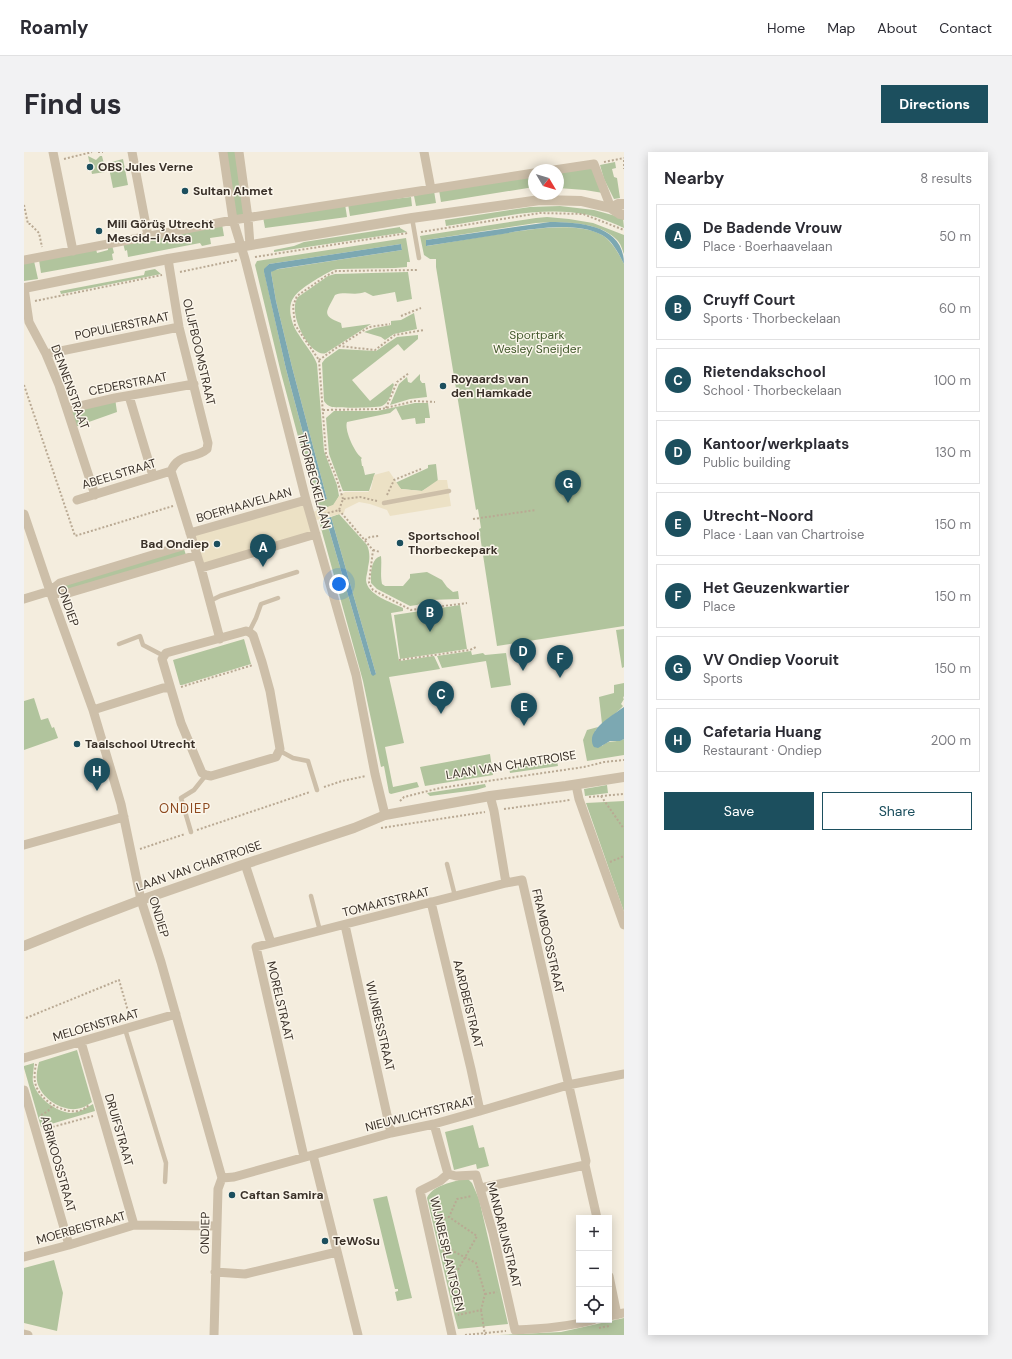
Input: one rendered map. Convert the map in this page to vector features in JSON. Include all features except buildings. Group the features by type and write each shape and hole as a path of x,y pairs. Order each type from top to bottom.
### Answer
{"street":[{"path":"132,152 148,236"},
{"name":"THORBECKELAAN","path":"223,152 233,220 246,246"},
{"name":"THORBECKELAAN","path":"239,152 248,218 245,259 306,500 356,675 375,774 385,815"},
{"path":"424,152 431,189"},
{"path":"54,156 73,251"},
{"path":"564,168 594,164 611,208"},
{"path":"24,260 233,220 528,174"},
{"path":"24,288 168,259 412,218 540,200 581,201 611,208 624,215"},
{"path":"611,208 618,204 624,204"},
{"name":"OLIJFBOOMSTRAAT","path":"168,259 179,327 208,443 207,449"},
{"name":"DENNENSTRAAT","path":"24,288 29,322 46,354 68,409 95,495"},
{"name":"POPULIERSTRAAT","path":"46,354 179,327"},
{"name":"CEDERSTRAAT","path":"68,409 194,384"},
{"path":"129,396 153,476"},
{"name":"ABEELSTRAAT","path":"77,500 171,471 174,464 180,459 203,453 207,449"},
{"path":"171,471 192,543 201,568 220,639"},
{"name":"BOERHAAVELAAN","path":"190,533 306,500"},
{"name":"ONDIEP","path":"24,514 93,710 121,804 141,900 176,1014 222,1178 218,1189 214,1335"},
{"path":"201,568 316,534"},
{"path":"24,599 50,591 60,583 192,543"},
{"path":"50,591 65,594 196,555"},
{"path":"249,632 254,635 270,691 280,751 276,756 211,776 202,774 181,723 162,660 166,653 220,639 249,632"},
{"path":"93,710 163,688 170,688"},
{"name":"LAAN VAN CHARTROISE","path":"24,946 141,900 354,828 385,815 490,796 624,777"},
{"path":"576,785 579,799 624,925"},
{"path":"490,796 494,811 506,883"},
{"path":"24,845 124,817"},
{"name":"MORELSTRAAT","path":"245,864 271,943 256,947 308,1156 337,1252 358,1335"},
{"name":"FRAMBOOSSTRAAT","path":"506,883 522,880 568,1085"},
{"name":"TOMAATSTRAAT","path":"271,943 506,883"},
{"name":"AARDBEISTRAAT","path":"430,902 472,1069 480,1112"},
{"name":"WIJNBESSTRAAT","path":"344,925 391,1133"},
{"name":"MELOENSTRAAT","path":"24,1058 176,1014"},
{"name":"DRUIFSTRAAT","path":"81,1042 134,1225"},
{"name":"NIEUWLICHTSTRAAT","path":"222,1178 234,1177 391,1133 480,1112 568,1085 624,1074"},
{"path":"568,1085 586,1161 585,1165 596,1215"},
{"name":"ABRIKOOSSTRAAT","path":"24,1090 69,1245"},
{"path":"434,1124 448,1174"},
{"path":"482,1191 585,1165"},
{"name":"MANDARIJNSTRAAT","path":"448,1174 456,1176 476,1175 482,1191 515,1330"},
{"name":"WIJNBESPLANTSOEN","path":"448,1174 440,1181 420,1191 452,1335"},
{"name":"MOERBEISTRAAT","path":"24,1257 134,1225 217,1226"},
{"path":"215,1272 245,1274 337,1252"},
{"path":"611,1287 617,1315"},
{"path":"515,1330 545,1329 581,1323"},
{"path":"24,1334 28,1335"}],"lane":[{"path":"412,218 418,258"},
{"path":"384,503 449,491"},
{"path":"210,601 220,596 297,572"},
{"path":"249,632 261,604 278,598"},
{"path":"119,644 140,636 143,645 164,656"},
{"path":"280,751 293,758 308,761 317,790"},
{"path":"191,832 181,798 194,790 206,775"},
{"path":"447,864 455,896"},
{"path":"311,896 320,931"},
{"path":"129,1028 166,1163 165,1182"}],"path":[{"path":"54,156 92,152"},
{"path":"98,152 103,152"},
{"path":"594,164 624,159 624,169"},
{"path":"24,205 28,224 30,224 39,233 43,256"},
{"path":"26,302 245,259 415,235 540,213 555,212 583,214 624,230"},
{"path":"339,510 343,499 335,474 326,454 319,360 295,325 293,306 297,296 336,271 417,270"},
{"path":"401,316 421,308"},
{"path":"319,360 369,327 390,324"},
{"path":"339,346 375,350 395,335 424,330"},
{"path":"386,408 397,382 408,373"},
{"path":"323,410 386,408 414,401 434,402"},
{"path":"343,499 360,497 384,503 394,480 421,469"},
{"path":"311,517 339,510"},
{"path":"339,510 373,550 380,552"},
{"path":"473,519 536,510"},
{"path":"365,540 370,537 379,536"},
{"path":"373,550 369,583 373,590 411,610 467,603"},
{"path":"399,660 470,650 476,647"},
{"path":"170,688 178,687 262,662"},
{"name":"LAAN VAN CHARTROISE","path":"400,802 404,797 440,788 624,760"},
{"path":"132,852 342,781 375,774"},
{"path":"601,796 624,829"},
{"path":"603,865 624,856"},
{"path":"26,1018 118,979 129,1028"},
{"path":"37,1054 35,1083 41,1094 53,1105 70,1111 82,1110 98,1100"},
{"path":"45,1113 53,1105"},
{"path":"36,1132 102,1114"},
{"path":"449,1217 457,1199 482,1191"},
{"path":"427,1222 449,1217 477,1236 455,1275 440,1278"},
{"path":"434,1253 449,1249 476,1263 485,1294 481,1310 484,1334"},
{"path":"448,1317 481,1310"},
{"path":"465,1335 515,1330"}],"green space":[{"path":"223,152 239,152 248,218 233,220"},
{"path":"88,156 96,160 102,156 104,164 102,167 105,172 92,174"},
{"path":"123,159 128,185 113,188 108,163"},
{"path":"615,162 616,168 612,169 614,177 617,178 620,198 614,199 604,179 600,165"},
{"path":"590,166 596,175 603,193 564,188 564,170"},
{"path":"528,176 528,188 441,202 439,190"},
{"path":"434,191 436,203 416,206 414,196"},
{"path":"411,197 412,206 350,216 348,204"},
{"path":"345,204 347,217 265,228 263,217"},
{"path":"560,206 594,210 623,218 624,228 589,215 571,212 535,212 446,226 445,220 530,207"},
{"name":"Sportpark Wesley Sneijder","path":"547,217 593,223 624,235 624,254 618,242 610,234 590,226 567,222 536,223 426,240 427,246 534,229 563,227 578,228 602,235 615,248 622,260 624,264 624,626 497,646 479,529 481,528 478,509 476,510 436,267 436,259 430,259 424,255 420,236"},
{"path":"222,224 224,236 210,238 211,244 202,246 200,243 128,257 127,250 125,251 123,243"},
{"path":"400,227 407,232 274,252 274,250 294,246 304,242"},
{"path":"406,238 410,262 407,262 407,267 333,270 318,278 297,293 290,306 294,327 317,364 324,451 337,485 339,496 334,505 318,511 281,373 255,265 257,261","holes":["401,244 402,250 273,270 271,272 276,301 292,367 327,499 321,501 286,369 264,271 269,264"]},
{"path":"112,245 114,253 112,254 113,260 41,273 39,260 96,249 97,253 108,250 108,246"},
{"path":"34,261 38,279 24,281 24,263"},
{"path":"155,269 161,274 61,294 60,291 144,275 145,271"},
{"path":"408,272 412,299 397,302 395,292 373,296 365,292 358,294 342,293 335,295 327,312 330,318 341,323 342,328 371,324 326,353 320,353 307,342 298,323 295,313 295,304 298,297 328,276 335,274"},
{"path":"414,313 417,329 394,334 385,340 381,337 364,332 391,325 391,321 401,320"},
{"path":"418,335 418,339 404,351 398,344 352,380 370,401 393,383 394,385 388,401 384,405 357,408 332,407 327,405 324,401 322,363 339,349 376,351 397,337"},
{"path":"420,374 420,380 422,383 425,383 427,397 410,399 390,405 399,384 407,377 408,382 411,383"},
{"path":"115,398 117,412 72,428 67,409"},
{"path":"415,403 428,403 430,418 425,418 425,423 416,424 415,418 402,420 396,408 390,413 347,422 346,426 351,442 356,452 362,458 362,466 365,475 375,473 369,491 343,491 329,454 326,418 334,411 377,411"},
{"path":"436,464 438,482 422,491 401,489 395,483 428,468 428,465"},
{"path":"339,514 367,545 369,550 366,578 367,585 375,594 403,608 403,611 391,613 399,661 434,656 440,669 389,677 404,743 385,747 393,787 417,782 419,787 391,794 389,793 384,766 381,767 363,681 319,521 326,519 371,674 376,674 331,517"},
{"path":"184,549 186,555 64,591 63,585"},
{"path":"381,556 381,580 382,584 385,586 403,586 410,578 410,574 427,572 442,580 453,592 458,591 459,599 429,600 410,606 377,589 371,583 371,571 375,560"},
{"path":"460,605 467,649 400,659 394,615"},
{"path":"624,629 624,667 622,668 616,630"},
{"path":"244,639 251,664 180,685 173,660"},
{"path":"471,651 472,655 483,653 485,655 506,653 511,685 491,688 486,661 442,668 437,656"},
{"path":"624,683 624,699 621,704 623,706 602,724 599,697 614,693 614,685"},
{"path":"34,698 41,720 48,718 52,728 54,727 58,738 24,750 24,701"},
{"path":"598,727 595,731 602,746 610,742 624,739 624,755 587,761 583,740 587,730"},
{"path":"490,754 493,775 425,786 420,767"},
{"path":"557,761 558,766 510,773 509,768"},
{"path":"485,784 486,787 476,790 430,796 427,793"},
{"path":"607,785 608,793 585,796 584,789"},
{"path":"624,801 624,912 586,803"},
{"path":"77,1050 92,1102 81,1108 69,1109 57,1105 46,1097 39,1087 37,1081 37,1071 39,1062"},
{"path":"34,1063 33,1082 35,1088 42,1098 52,1106 64,1112 73,1113 85,1109 93,1104 95,1111 41,1127 24,1068 24,1066"},
{"path":"473,1125 479,1148 484,1147 489,1166 477,1169 476,1164 454,1170 445,1132"},
{"path":"462,1179 468,1179 472,1183 479,1199 508,1324 458,1329 427,1198 429,1194 437,1188"},
{"path":"387,1196 412,1298 397,1301 395,1292 398,1291 398,1289 395,1289 373,1199"},
{"path":"54,1260 63,1293 57,1331 24,1323 24,1268"},
{"path":"624,1318 624,1335 499,1335 561,1332 602,1323 612,1323 612,1321"}],"shaded area":[{"path":"389,471 401,489 422,491 438,480 447,480 451,506 390,516 387,510 359,502 345,509 344,513 313,521 316,534 201,568 190,533 306,500 310,513 333,505 339,496 345,492 368,492 371,489 374,475"}],"water":[{"path":"550,222 574,223 598,228 617,241 622,251 624,264 615,248 606,237 590,230 578,228 564,227 536,229 426,246 426,240"},
{"path":"401,244 402,250 278,269 271,272 276,301 292,367 327,499 321,501 286,369 264,269 269,264"},
{"path":"331,517 376,674 373,676 371,674 326,519"},
{"path":"624,707 624,739 620,741 610,741 598,748 594,747 592,741 596,729"}],"place":[{"name":"OBS Jules Verne","path":"90,167"},
{"name":"Sultan Ahmet","path":"185,191"},
{"name":"Mili Görüş Utrecht Mescid-i Aksa","path":"99,231"},
{"name":"Royaards van den Hamkade","path":"443,386"},
{"name":"VV Ondiep Vooruit","path":"568,503"},
{"name":"Sportschool Thorbeckepark","path":"400,543"},
{"name":"Bad Ondiep","path":"217,544"},
{"name":"De Badende Vrouw","path":"263,567"},
{"name":"Cruyff Court","path":"430,632"},
{"name":"Kantoor/werkplaats","path":"523,671"},
{"name":"Het Geuzenkwartier","path":"560,678"},
{"name":"Rietendakschool","path":"441,714"},
{"name":"Utrecht-Noord","path":"524,726"},
{"name":"Taalschool Utrecht","path":"77,744"},
{"name":"Cafetaria Huang","path":"97,791"},
{"name":"Caftan Samira","path":"232,1195"},
{"name":"TeWoSu","path":"325,1241"}],"district":[{"name":"ONDIEP","path":"185,808"}]}
